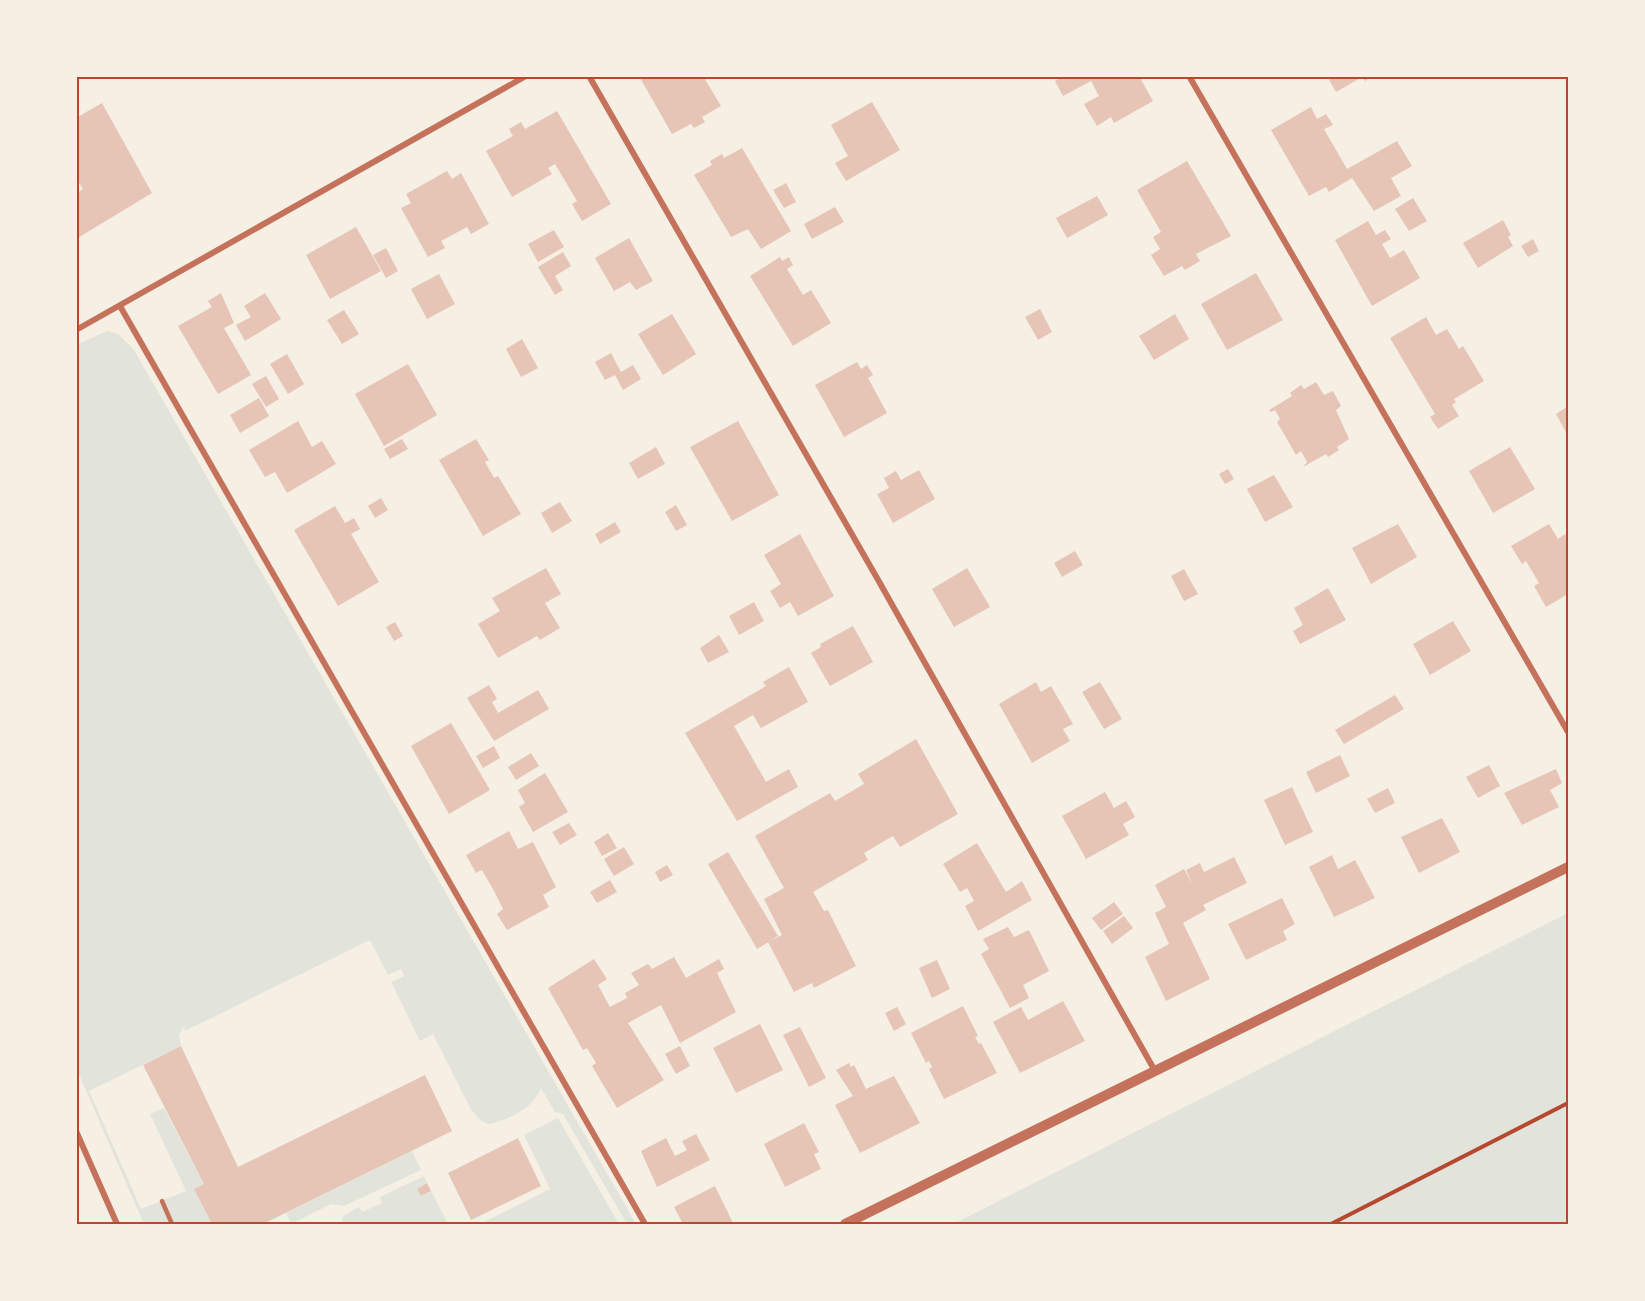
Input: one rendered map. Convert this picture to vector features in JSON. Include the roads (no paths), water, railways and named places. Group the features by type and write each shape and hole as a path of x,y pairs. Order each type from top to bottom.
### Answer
{"street":[{"path":"76,330 526,76"},
{"path":"589,76 878,578 1155,1071"},
{"path":"1190,76 1569,732"},
{"path":"120,306 645,1224"},
{"path":"845,1224 1569,867"},
{"path":"76,1131 117,1224"}],"lane":[{"path":"162,1201 172,1224"}]}
